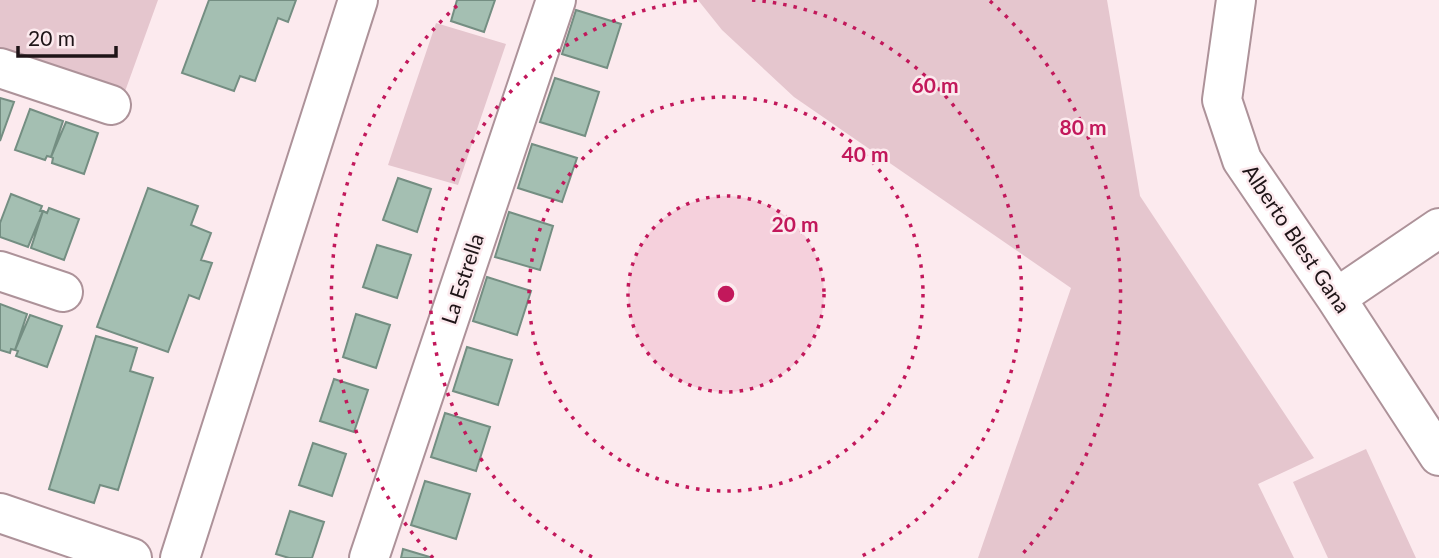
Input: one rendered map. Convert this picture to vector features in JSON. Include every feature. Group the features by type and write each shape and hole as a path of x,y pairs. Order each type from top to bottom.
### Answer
{"street":[{"path":"180,558 358,0"},
{"name":"La Estrella","path":"369,558 556,0"},
{"name":"Alberto Blest Gana","path":"1236,0 1222,100 1242,160 1439,456"},
{"path":"0,68 111,104"},
{"path":"1336,298 1439,228"},
{"path":"0,271 62,292"},
{"path":"0,513 132,558"}],"shaded area":[{"path":"0,0 158,0 123,97 0,54"},
{"path":"698,0 1107,0 1140,196 1314,458 1258,484 1294,558 978,558 1071,288 794,97 722,30"},
{"path":"436,23 506,44 458,185 388,165"},
{"path":"1366,449 1416,558 1328,558 1293,482"}],"building":[{"path":"209,0 296,0 288,22 278,18 255,81 240,76 234,91 182,73"},
{"path":"457,0 495,0 484,32 451,21"},
{"path":"576,10 621,24 607,68 562,54"},
{"path":"555,78 599,92 585,136 540,122"},
{"path":"0,98 14,102 0,141"},
{"path":"30,109 63,121 51,157 47,156 45,160 15,150"},
{"path":"66,122 98,133 84,174 52,163 51,157"},
{"path":"532,144 577,158 562,202 518,188"},
{"path":"398,178 431,189 417,232 383,220"},
{"path":"148,188 198,206 191,225 211,233 201,260 212,263 199,299 189,295 168,352 97,327"},
{"path":"11,194 42,206 40,211 43,211 28,247 0,237 0,223"},
{"path":"49,208 79,219 64,260 31,248 43,211 47,213"},
{"path":"509,212 553,226 540,270 495,257"},
{"path":"377,245 411,255 397,298 363,287"},
{"path":"487,277 531,291 517,335 473,321"},
{"path":"0,304 27,314 15,350 11,349 10,353 0,350"},
{"path":"356,314 390,325 376,368 343,357"},
{"path":"30,315 62,326 47,367 16,356 18,351 15,350"},
{"path":"96,336 137,348 130,371 153,378 118,490 100,485 94,503 49,489"},
{"path":"467,347 512,360 498,405 453,391"},
{"path":"334,379 368,390 354,432 320,421"},
{"path":"445,413 490,427 476,471 431,457"},
{"path":"313,443 346,454 332,496 299,485"},
{"path":"425,481 470,494 456,539 411,525"},
{"path":"290,511 324,522 312,558 289,558 276,554"},
{"path":"403,549 433,558 401,558"}]}
